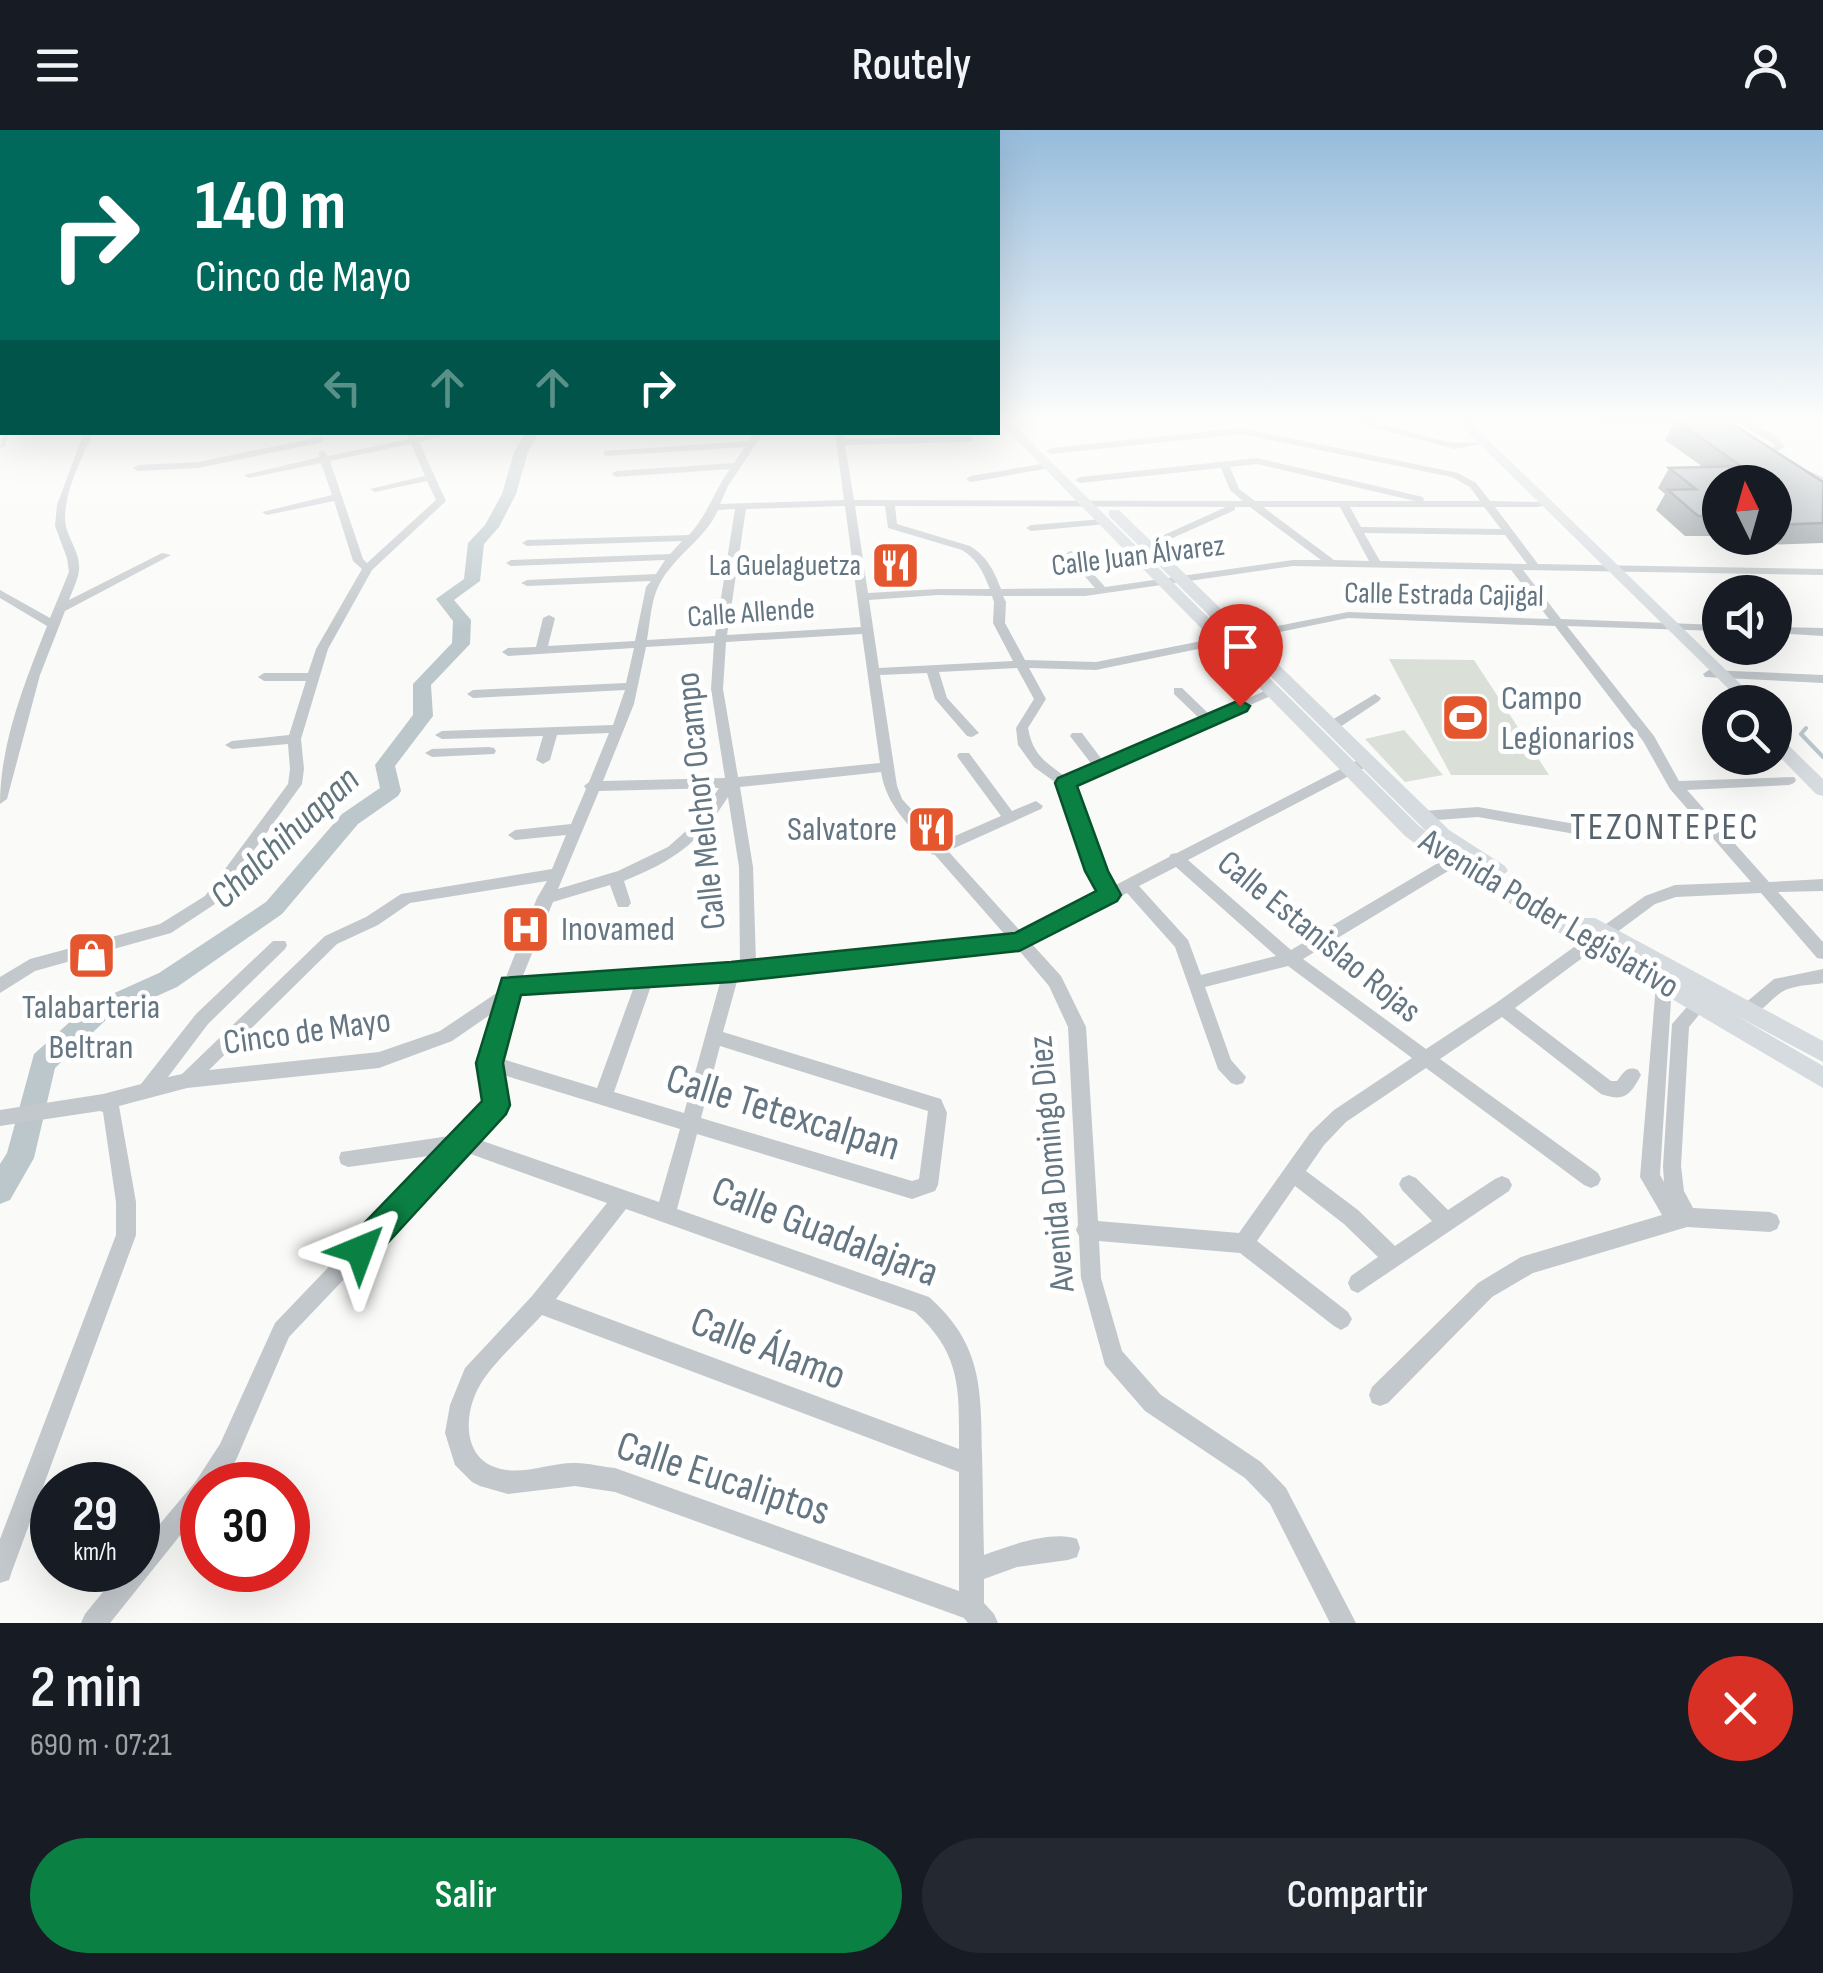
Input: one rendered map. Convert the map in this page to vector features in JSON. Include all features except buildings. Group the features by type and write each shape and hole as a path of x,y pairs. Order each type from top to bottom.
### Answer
{"main road":[{"name":"Avenida Poder Legislativo","path":"1080,491 1273,692 1358,766 1484,863 1664,984 1823,1078"},
{"name":"Avenida Poder Legislativo","path":"1087,491 1098,509 1184,579 1332,726 1358,766 1412,831 1453,861 1600,939 1750,1008 1823,1052"},
{"path":"1524,491 1608,567"},
{"path":"1532,491 1730,685"},
{"path":"1716,674 1724,685"},
{"path":"1792,743 1823,774"},
{"path":"1792,759 1823,790"}],"street":[{"path":"0,800 34,675 74,572 75,554 60,526 68,491"},
{"path":"336,491 358,561 368,568"},
{"path":"0,986 30,966 64,954 164,929 210,900 294,784 298,769 294,739 322,649 368,568 440,504 436,491"},
{"path":"221,1462 282,1330 497,1105 489,1063 509,990 633,686 657,577 708,521 722,491"},
{"name":"Avenida Domingo Diez","path":"846,491 887,767 896,801 1055,980 1077,1027 1086,1230 1096,1305 1113,1356 1153,1403 1253,1470 1278,1496 1343,1623"},
{"path":"984,491 997,503"},
{"path":"1236,491 1331,563"},
{"path":"1383,491 1438,504"},
{"path":"1477,491 1534,566"},
{"path":"266,512 338,497"},
{"path":"714,507 847,503 997,503 1098,509 1538,504"},
{"path":"890,503 890,520 900,531 952,543 976,554 997,593 999,623 1040,699 1022,728 1025,746 1039,764 1065,783 1096,871 1109,895"},
{"name":"Calle Melchor Ocampo","path":"666,1214 715,1036 740,971 746,867 717,690 720,640 741,506"},
{"path":"1148,546 1236,506"},
{"path":"1344,506 1376,564"},
{"path":"1032,528 1098,509"},
{"path":"1358,530 1509,532"},
{"path":"527,543 694,538"},
{"path":"1070,554 1104,591"},
{"path":"62,608 166,555"},
{"path":"511,563 673,557"},
{"name":"Calle Juan Álvarez","path":"861,596 1104,591 1276,565 1331,563 1823,572"},
{"path":"1514,566 1649,740 1674,786 1823,952"},
{"path":"527,582 657,577"},
{"path":"0,593 54,625"},
{"path":"968,593 969,608"},
{"name":"Calle Estrada Cajigal","path":"872,672 1022,664 1096,666 1240,634 1348,616 1702,627"},
{"path":"540,650 549,618"},
{"name":"Calle Allende","path":"508,652 866,630"},
{"path":"1792,631 1823,632"},
{"path":"932,669 940,699 972,733"},
{"path":"1716,674 1823,680"},
{"path":"264,676 312,677"},
{"path":"473,694 633,686"},
{"path":"1178,691 1208,720"},
{"path":"1065,783 1273,692"},
{"path":"1332,726 1375,698"},
{"path":"442,736 615,729"},
{"path":"543,760 550,732"},
{"path":"432,753 487,758 494,733"},
{"path":"1077,736 1101,767"},
{"path":"232,745 294,739"},
{"path":"964,756 1010,818"},
{"path":"509,990 1019,942 1358,766"},
{"path":"591,786 730,783 887,767"},
{"path":"1674,786 1789,780"},
{"path":"545,898 615,876 691,837 730,783"},
{"path":"936,850 1036,806"},
{"path":"1423,816 1478,812 1575,829"},
{"path":"515,835 575,829"},
{"name":"Calle Estanislao Rojas","path":"1176,858 1290,960 1591,1178"},
{"path":"1195,983 1290,960 1453,861"},
{"path":"187,1080 331,940 372,922 406,898 556,874"},
{"path":"615,876 623,903"},
{"path":"1128,884 1182,944 1224,1064 1236,1077"},
{"path":"1244,1243 1340,1116 1502,1008 1660,894 1823,885"},
{"path":"148,1089 202,1019 279,945"},
{"path":"1750,1008 1780,984 1823,976"},
{"path":"603,1097 646,979"},
{"path":"1664,984 1650,1177 1681,1218"},
{"name":"Cinco de Mayo","path":"0,1118 102,1102 187,1080 380,1060 446,1036 509,990"},
{"path":"1681,1218 1672,1166 1681,1024 1699,1005"},
{"path":"1502,1008 1614,1092 1621,1090 1632,1075"},
{"name":"Calle Tetexcalpan","path":"489,1063 912,1190 928,1185 938,1113 935,1105 715,1036"},
{"path":"0,1571 126,1236 126,1202 112,1108 102,1102"},
{"path":"348,1158 464,1143"},
{"name":"Calle Guadalajara","path":"464,1143 922,1304 953,1336 964,1360 970,1389 971,1572 978,1615"},
{"path":"1294,1173 1351,1217 1394,1259"},
{"path":"1409,1184 1447,1223"},
{"path":"1358,1283 1502,1185"},
{"name":"Calle Eucaliptos","path":"621,1200 539,1303 474,1376 461,1405 456,1433 463,1458 480,1474 508,1482 574,1474 615,1480 978,1615"},
{"path":"1380,1394 1484,1290 1528,1264 1681,1218 1770,1222"},
{"path":"1086,1230 1244,1243 1341,1320"},
{"name":"Calle Álamo","path":"539,1303 971,1465"},
{"path":"94,1623 180,1517"},
{"path":"971,1572 1017,1555 1068,1548"}],"shaded area":[{"name":"Campo Legionarios","path":"1389,659 1474,660 1549,775 1451,775"},
{"path":"1404,730 1443,775 1405,782 1365,739"}],"waterway":[{"name":"Chalchihuapan","path":"0,1190 20,1158 43,1062 99,1011 168,980 274,908 350,819 391,791 385,765 423,716 422,684 461,644 462,620 444,599 472,581 476,543 491,527 510,491"},
{"path":"1806,728 1801,734 1823,757"}],"place":[{"name":"La Guelaguetza","path":"896,566"},
{"name":"Campo Legionarios","path":"1466,718"},
{"name":"Salvatore","path":"932,829"},
{"name":"Inovamed","path":"526,929"},
{"name":"Talabarteria Beltran","path":"91,955"}],"district":[{"name":"TEZONTEPEC","path":"1665,827"}],"route":[{"path":"360,1250 497,1105 489,1063 511,986 731,972 1019,942 1109,895 1096,871 1065,783 1240,706"}]}
